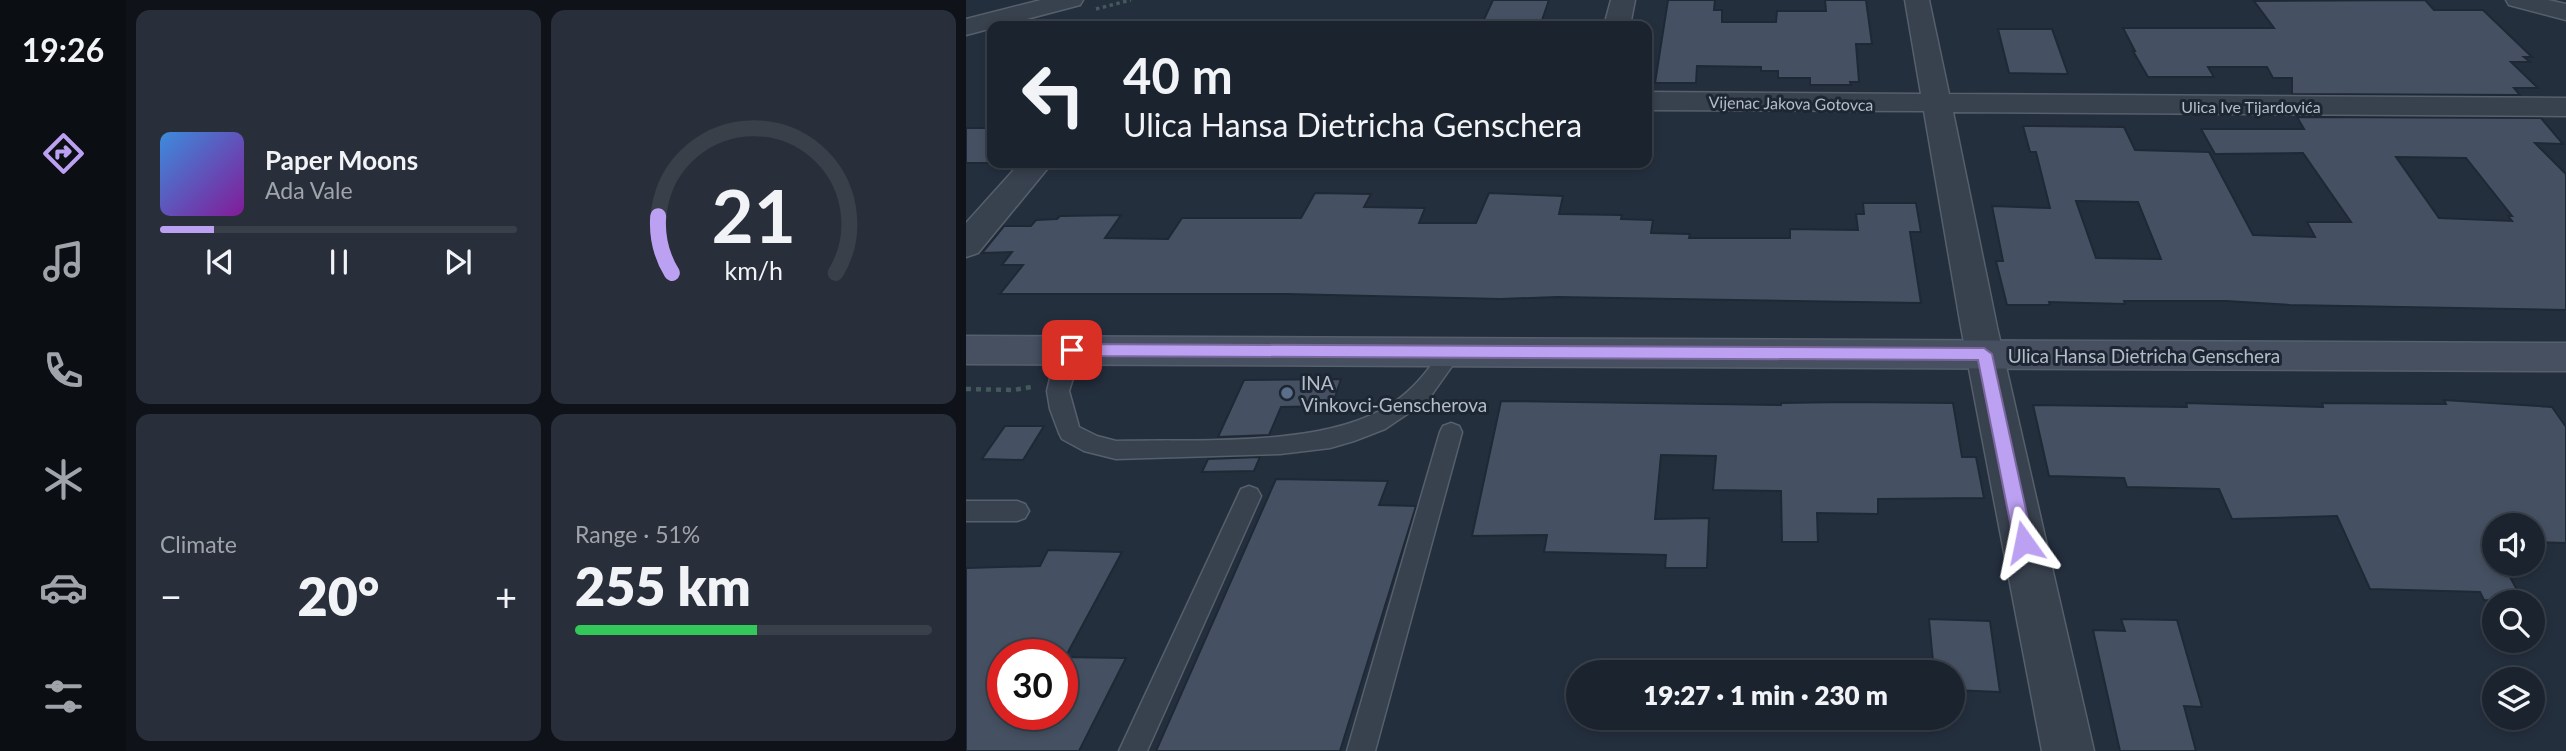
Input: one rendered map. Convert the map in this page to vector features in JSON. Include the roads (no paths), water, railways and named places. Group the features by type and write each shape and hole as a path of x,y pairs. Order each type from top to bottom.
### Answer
{"main road":[{"name":"Ulica Hansa Dietricha Genschera","path":"966,350 2566,357"}],"street":[{"path":"989,21 1071,0"},
{"path":"1618,21 1623,0"},
{"path":"1917,0 1984,354 2068,751"},
{"path":"2518,0 2566,12"},
{"path":"966,27 987,22"},
{"name":"Vijenac Jakova Gotovca","path":"1652,101 1936,104"},
{"name":"Ulica Ive Tijardovića","path":"1936,104 2566,107"},
{"path":"966,245 1033,168"}],"lane":[{"path":"1072,350 1057,383 1057,392 1070,433 1092,444 1116,450 1297,445 1328,441 1360,430 1398,411 1421,393 1452,352"},
{"path":"1361,751 1451,432"},
{"path":"1133,751 1249,496"},
{"path":"966,511 1017,512"}],"place":[{"name":"INA Vinkovci-Genscherova","path":"1287,393"}]}
